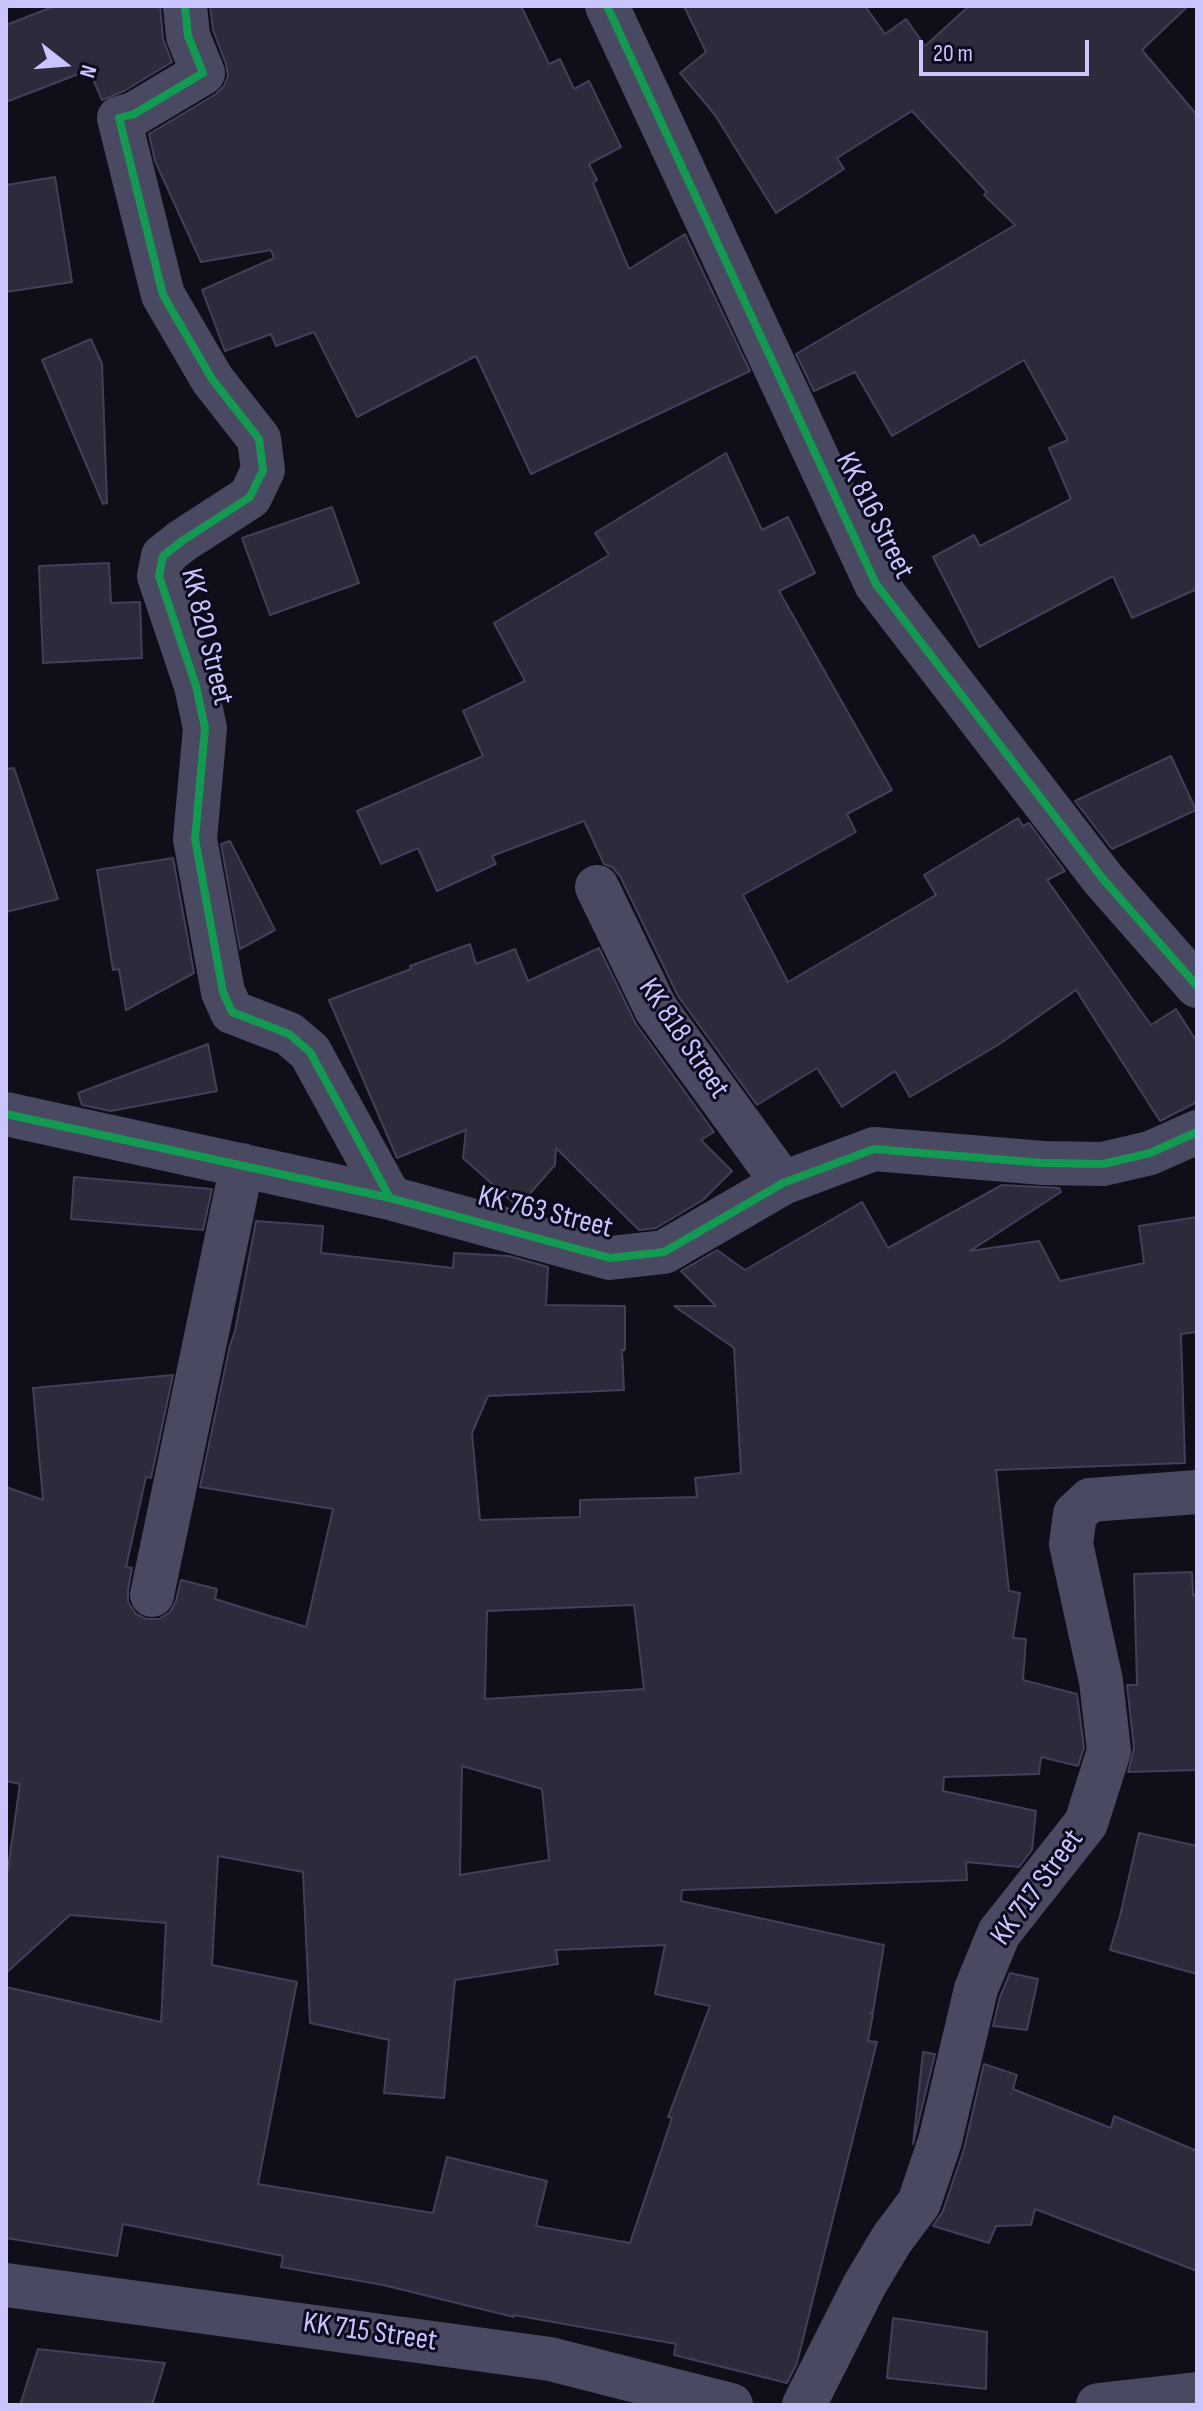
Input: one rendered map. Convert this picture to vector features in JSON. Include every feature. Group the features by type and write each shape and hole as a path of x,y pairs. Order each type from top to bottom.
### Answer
{"street":[{"name":"KK 820 Street","path":"185,6 188,36 203,73 134,114 119,118 163,295 212,379 259,439 263,470 250,497 163,556 159,576 196,686 205,728 195,839 223,992 232,1012 289,1034 310,1052 390,1198"},
{"name":"KK 816 Street","path":"607,6 876,584 1103,879 1197,986"},
{"name":"KK 818 Street","path":"597,887 656,1009 783,1183"},
{"name":"KK 763 Street","path":"6,1114 390,1198 610,1258 664,1252 783,1183 874,1149 1043,1163 1103,1164 1150,1153 1197,1132"},
{"path":"152,1595 242,1165"},
{"name":"KK 717 Street","path":"804,2405 865,2284 892,2239 919,2203 940,2141 976,1989 999,1933 1086,1823 1109,1751 1101,1681 1071,1544 1075,1514 1090,1500 1197,1492"},
{"name":"KK 715 Street","path":"6,2285 550,2359 731,2405"},
{"path":"1098,2405 1197,2394"}],"building":[{"path":"55,6 160,6 163,39 172,62 124,91 102,100 89,70 6,102 6,25"},
{"path":"210,6 521,6 549,64 560,59 574,89 589,81 621,147 589,164 597,180 593,183 629,269 685,234 750,371 531,474 476,356 357,417 314,332 276,346 271,334 225,351 202,290 274,258 271,250 201,262 155,161 149,134 216,94 224,86 228,76 226,64 213,30"},
{"path":"684,6 865,6 885,34 906,19 925,46 969,6 1188,6 1142,50 1197,115 1197,589 1132,618 1113,576 979,647 933,557 974,535 980,546 1071,499 1049,448 1068,440 1024,360 892,436 855,372 814,391 796,354 1015,225 984,195 987,192 912,111 837,158 844,169 776,213 715,115 680,73 706,52"},
{"path":"55,177 72,282 6,292 6,185"},
{"path":"91,339 102,364 107,503 103,504 42,360"},
{"path":"726,453 762,530 788,517 815,573 779,591 892,790 847,814 856,832 743,895 788,982 936,895 924,875 1018,818 1023,826 1029,823 1065,871 1047,880 1151,1025 1176,1009 1197,1042 1197,1102 1160,1121 1076,990 998,1045 910,1097 895,1071 842,1107 817,1068 757,1105 678,996 620,876 604,864 584,821 492,856 496,864 437,891 418,848 381,864 357,811 483,756 463,711 525,681 494,623 609,555 595,533"},
{"path":"332,507 359,583 270,615 242,538"},
{"path":"109,563 111,603 140,602 142,658 43,663 39,566"},
{"path":"1171,756 1196,810 1112,849 1075,801"},
{"path":"14,768 58,899 6,912 6,769"},
{"path":"230,841 275,930 240,949 221,844"},
{"path":"173,858 194,973 126,1010 119,969 113,970 97,870"},
{"path":"470,944 476,964 515,949 528,981 599,948 636,1024 714,1132 701,1140 732,1171 703,1200 656,1228 639,1230 556,1148 555,1165 518,1207 463,1158 466,1130 397,1158 329,1000"},
{"path":"208,1044 217,1091 111,1111 82,1105 78,1093"},
{"path":"74,1177 212,1189 203,1230 71,1219"},
{"path":"1002,1185 1059,1188 1061,1192 970,1251 1039,1241 1060,1281 1144,1263 1139,1226 1197,1217 1197,1332 1181,1334 1185,1463 996,1470 1009,1591 1020,1593 1013,1638 1026,1639 1023,1680 1077,1694 1084,1748 1078,1766 1041,1757 1039,1774 944,1777 943,1791 1036,1811 1032,1850 1019,1867 966,1862 967,1880 682,1890 681,1901 884,1945 873,2012 870,2013 873,2014 868,2041 877,2042 797,2363 787,2383 674,2355 676,2344 514,2317 383,2285 281,2267 283,2256 123,2224 117,2256 6,2238 6,1987 161,2022 166,1923 70,1915 6,1973 6,1882 20,1784 6,1781 6,1487 43,1500 33,1388 173,1375 151,1478 146,1477 126,1567 132,1568 128,1602 136,1614 146,1619 159,1619 170,1612 181,1580 217,1589 215,1599 306,1627 333,1509 200,1487 256,1221 323,1226 321,1253 453,1268 454,1253 509,1256 548,1267 546,1305 625,1306 625,1350 622,1350 624,1390 488,1396 472,1433 480,1520 580,1517 580,1500 697,1497 695,1478 741,1473 734,1348 674,1306 716,1306 681,1271 717,1250 745,1270 862,1202 888,1248","holes":["634,1605 644,1689 485,1699 487,1611","462,1766 542,1789 549,1860 460,1875","218,1856 303,1872 310,2023 389,2040 384,2093 444,2098 455,1980 558,1964 556,1950 665,1945 655,1994 710,2006 668,2117 672,2118 630,2243 536,2226 547,2181 447,2157 433,2213 258,2184 297,1982 212,1965"]},
{"path":"1192,1572 1193,1595 1197,1595 1197,1770 1128,1772 1134,1748 1127,1685 1137,1685 1134,1574"},
{"path":"1139,1833 1197,1846 1197,1974 1110,1950"},
{"path":"1010,1973 1038,1979 1027,2030 993,2026"},
{"path":"923,2052 935,2054 913,2144"},
{"path":"984,2064 1017,2075 1013,2089 1111,2128 1114,2116 1197,2151 1197,2271 1035,2209 1031,2225 996,2226 989,2243 933,2226 943,2211 964,2149"},
{"path":"893,2318 987,2332 986,2389 887,2378"},
{"path":"38,2349 165,2363 152,2405 20,2405"}],"cycle path":[{"path":"185,6 188,36 203,73 134,114 119,118 163,295 212,379 259,439 263,470 250,497 163,556 159,576 196,686 205,728 195,839 223,992 232,1012 289,1034 310,1052 390,1198"},
{"path":"607,6 876,584 1103,879 1197,986"},
{"path":"6,1114 390,1198 610,1258 664,1252 783,1183 874,1149 1043,1163 1103,1164 1150,1153 1197,1132"}]}
